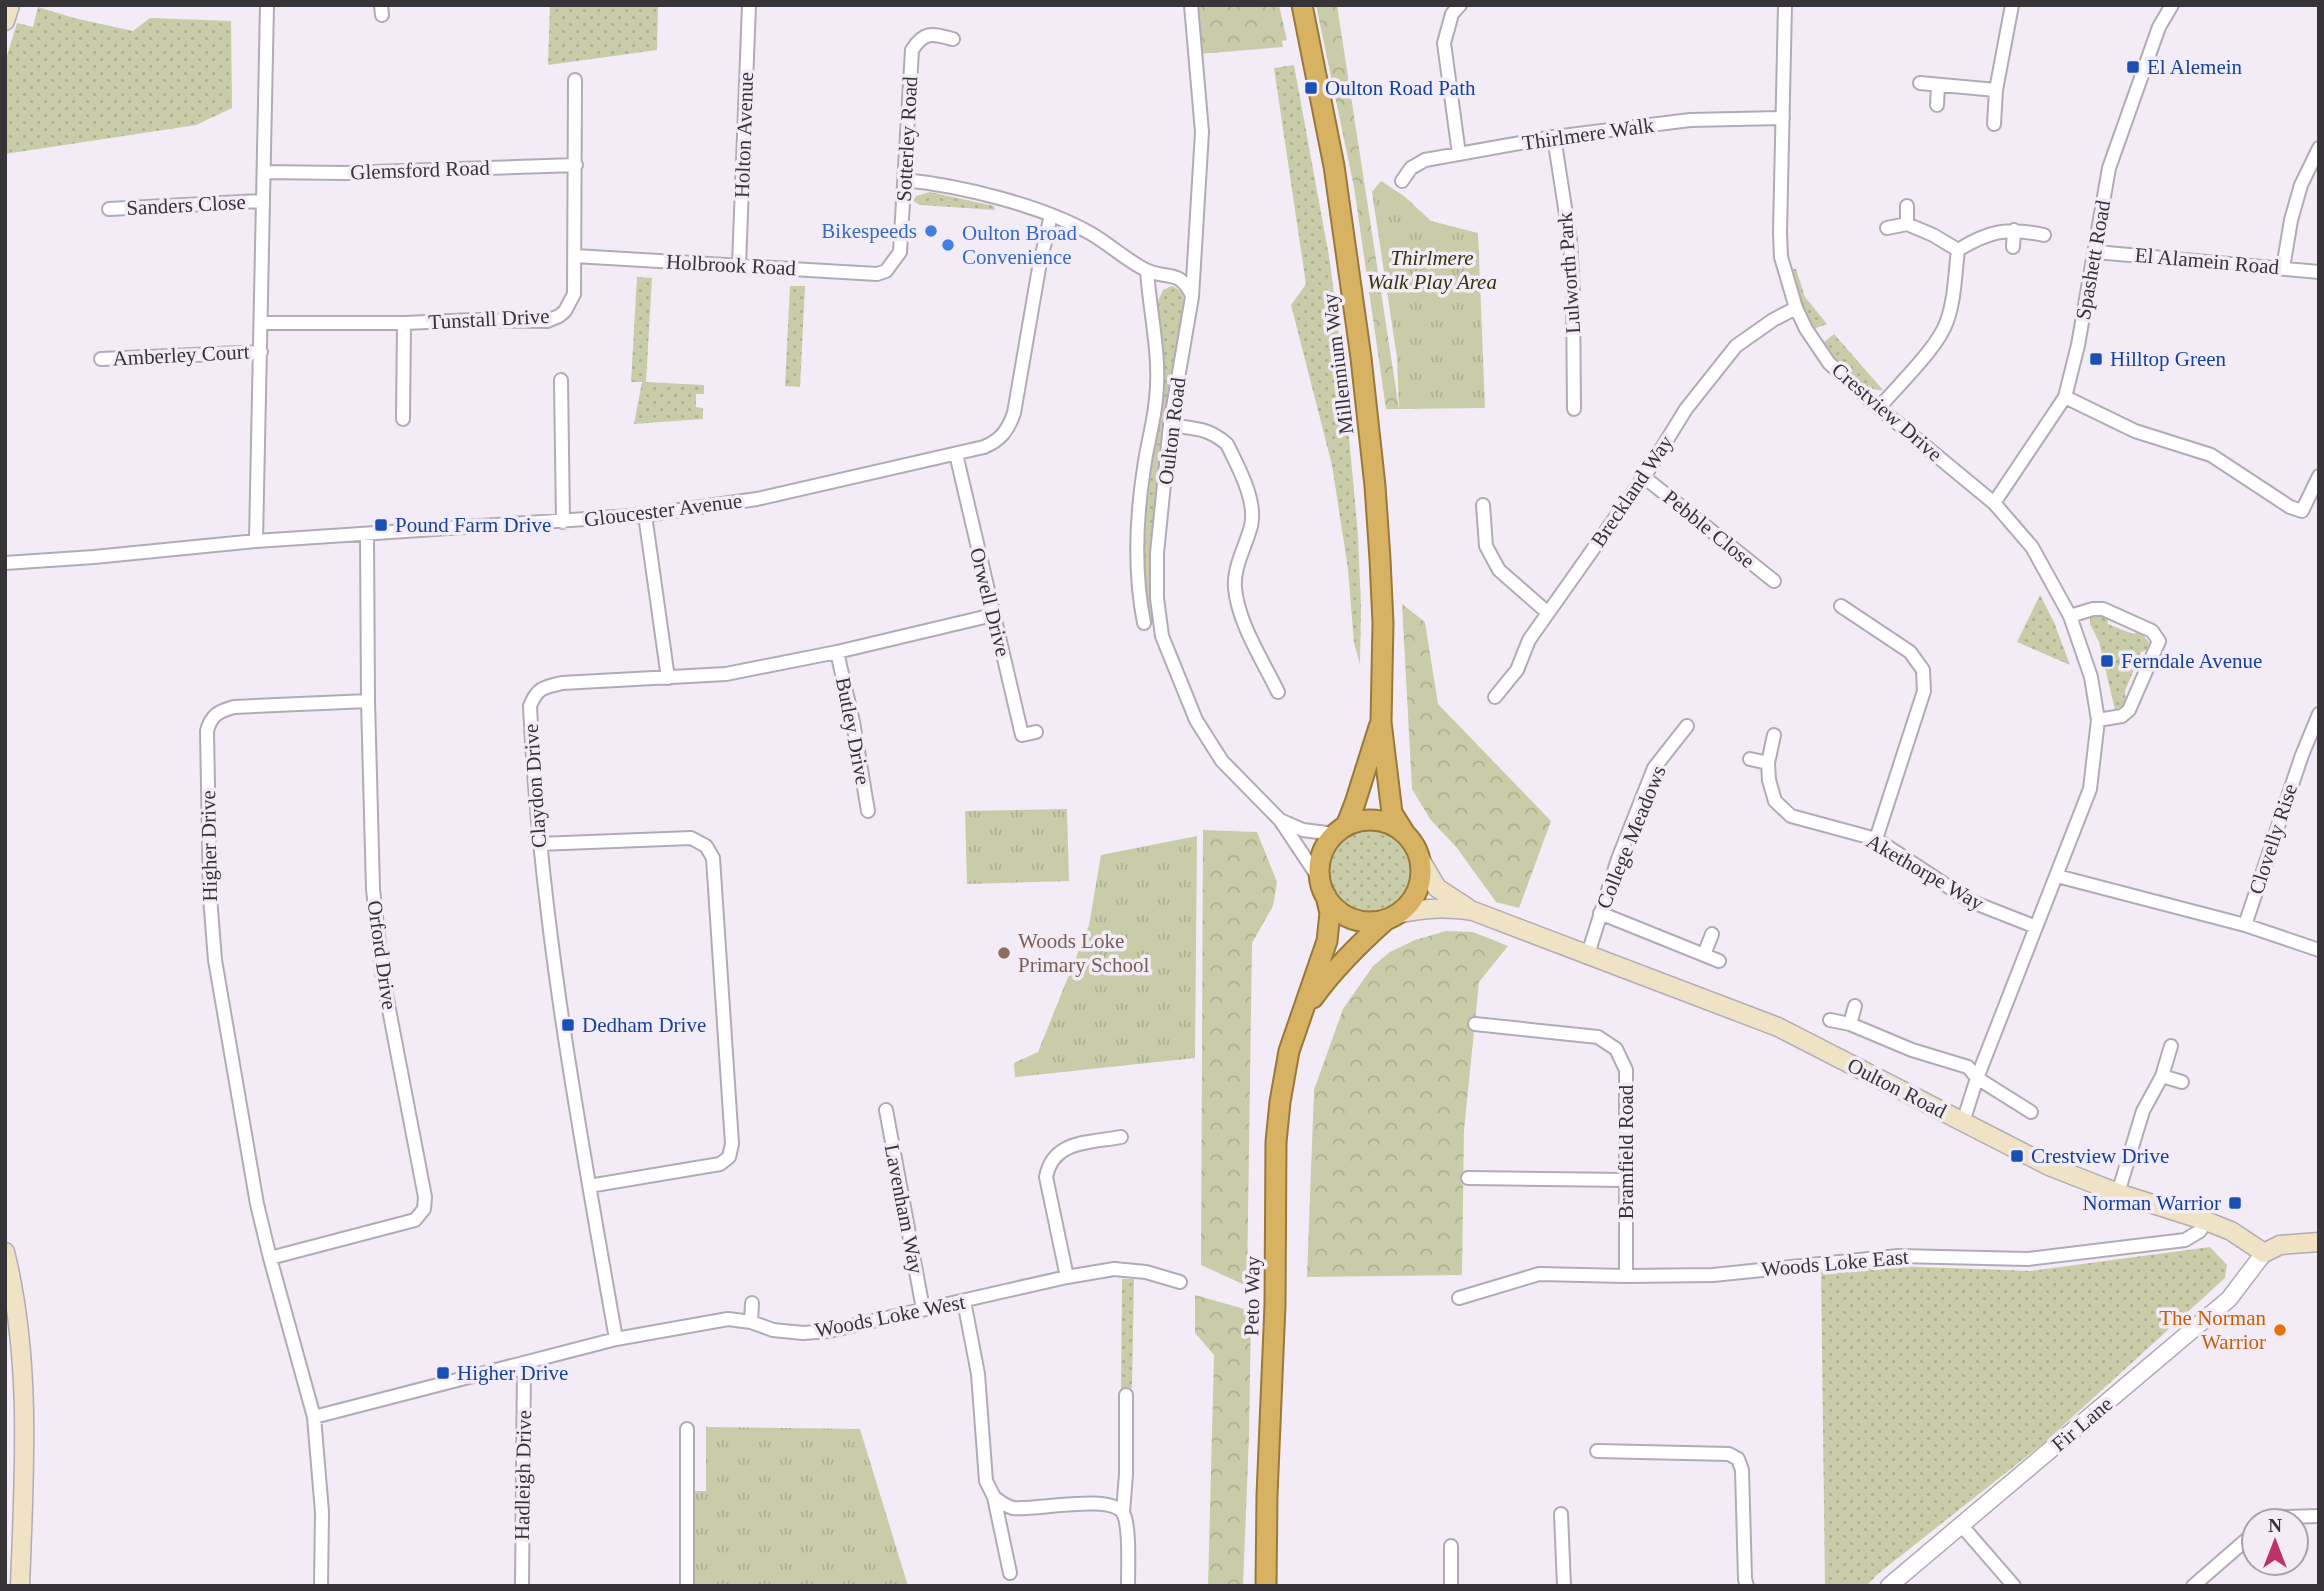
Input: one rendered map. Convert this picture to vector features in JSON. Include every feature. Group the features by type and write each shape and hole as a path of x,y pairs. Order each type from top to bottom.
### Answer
{"highway":[{"name":"Millennium Way","path":"1301,5 1334,166 1361,358 1380,559 1381,722 1392,813 1404,832"},
{"name":"Millennium Way","path":"1340,830 1356,803 1381,722"},
{"path":"1370,820 1382,821 1404,832 1420,859 1420,885 1407,906 1391,917 1372,922 1345,915 1334,907 1323,888 1321,855 1340,830 1370,820"},
{"name":"Peto Way","path":"1266,1586 1275,1305 1276,1142 1283,1077 1289,1051 1329,930 1330,914 1323,888"},
{"name":"Peto Way","path":"1304,1010 1327,979 1361,942 1391,917"}],"main road":[{"path":"5,21 10,5"},
{"name":"Oulton Road","path":"1420,859 1437,888 1473,911 1778,1027 2049,1166 2118,1193 2231,1231 2264,1253"},
{"name":"Oulton Road","path":"1391,917 1426,908 1473,911"},
{"path":"2264,1253 2280,1245 2319,1242"},
{"path":"5,1252 19,1326 24,1391 20,1586"}],"street":[{"path":"256,541 267,5"},
{"name":"Holton Avenue","path":"739,265 749,5"},
{"name":"Oulton Road","path":"1191,5 1202,132 1192,297 1170,425 1157,553 1157,598 1162,636 1196,720 1207,740 1222,761 1279,820 1323,888"},
{"path":"1458,154 1444,43 1452,14 1460,5"},
{"name":"Crestview Drive","path":"1785,5 1781,257 1796,308 1806,329 1829,363 1994,503 2032,547 2070,616 2091,677 2098,720 2090,789 1977,1078 1963,1122"},
{"path":"1994,124 1996,90 2011,5"},
{"name":"Spashett Road","path":"1994,503 2065,397 2078,345 2109,168 2159,27 2172,5"},
{"name":"Sotterley Road","path":"886,271 900,252 912,50 924,36 934,34 953,39"},
{"name":"Tunstall Drive","path":"261,323 552,319 565,311 574,293 575,80"},
{"path":"1920,83 1996,90"},
{"path":"1937,105 1938,85"},
{"name":"Thirlmere Walk","path":"1402,180 1411,168 1425,160 1555,137 1690,120 1783,118"},
{"name":"Lulworth Park","path":"1555,137 1570,240 1574,409"},
{"path":"2283,268 2291,220 2301,185 2319,148"},
{"name":"Glemsford Road","path":"264,172 345,173 576,165"},
{"path":"905,180 1000,199 1051,215 1090,233 1147,271 1179,277 1192,297"},
{"name":"Sanders Close","path":"109,209 263,201"},
{"path":"1907,224 1908,206"},
{"name":"Gloucester Avenue","path":"5,563 256,541 645,515 757,499 995,443 1008,430 1014,413 1051,215"},
{"path":"1887,228 1907,224 1933,234 1958,250"},
{"path":"1958,250 1980,236 2014,230 2044,235"},
{"path":"2013,247 2014,230"},
{"path":"1879,408 1928,352 1947,324 1954,294 1958,250"},
{"name":"El Alamein Road","path":"2095,252 2319,272"},
{"name":"Holbrook Road","path":"575,256 877,274 886,271"},
{"path":"1144,623 1140,602 1138,529 1158,370 1147,271"},
{"name":"Breckland Way","path":"1495,697 1517,670 1529,640 1644,477 1686,409 1736,346 1773,320 1796,308"},
{"path":"403,419 404,323"},
{"name":"Amberley Court","path":"101,359 261,352"},
{"path":"561,380 563,522"},
{"path":"2065,397 2135,431 2211,455 2290,508 2302,511 2319,476"},
{"path":"1170,425 1211,431 1223,440 1248,490 1252,523 1234,584 1238,609 1278,692"},
{"name":"Orwell Drive","path":"956,454 1021,735 1036,732"},
{"name":"Pebble Close","path":"1644,477 1774,581"},
{"path":"1483,505 1486,546 1499,570 1548,612"},
{"path":"645,515 668,678"},
{"name":"Orford Drive","path":"270,1258 415,1220 424,1209 425,1196 382,974 373,889 367,534"},
{"path":"1841,606 1910,652 1923,670 1924,691 1876,839"},
{"path":"2070,616 2103,609 2152,631 2159,640 2129,710 2122,716 2098,720"},
{"name":"Claydon Drive","path":"616,1339 560,1015 538,844 530,706 535,694 546,687 562,683 726,674 837,652 993,615"},
{"name":"Butley Drive","path":"837,652 853,722 868,811"},
{"name":"Higher Drive","path":"321,1586 322,1512 314,1417 257,1205 215,960 210,897 208,731 209,721 219,711 234,707 368,701"},
{"name":"Clovelly Rise","path":"2245,925 2302,755 2319,714"},
{"name":"College Meadows","path":"1588,954 1618,859 1654,768 1687,726"},
{"name":"Akethorpe Way","path":"1774,735 1768,763 1769,780 1775,801 1791,816 1876,839 1970,901 2036,927"},
{"path":"1750,759 1768,763"},
{"name":"Oulton Road","path":"1279,820 1303,830 1340,830"},
{"path":"538,844 691,838 706,846 713,858 732,1144 730,1157 720,1164 589,1186"},
{"path":"2057,876 2245,925 2319,950"},
{"path":"1600,913 1719,961"},
{"path":"1704,955 1712,934"},
{"path":"1850,1024 1855,1006"},
{"path":"1830,1020 1850,1024 1912,1050 1968,1067 1977,1078 2031,1112"},
{"name":"Bramfield Road","path":"1475,1024 1598,1037 1616,1049 1626,1070 1626,1276"},
{"path":"2118,1193 2143,1111 2162,1076 2171,1046"},
{"path":"2162,1076 2182,1082"},
{"name":"Lavenham Way","path":"886,1110 923,1309"},
{"path":"1067,1277 1046,1177 1048,1165 1056,1154 1067,1147 1121,1137"},
{"path":"1468,1178 1626,1180"},
{"name":"Woods Loke East","path":"1459,1298 1539,1274 1713,1275 1898,1255 2028,1259 2185,1240 2200,1231 2206,1221"},
{"name":"Fir Lane","path":"1889,1586 2229,1299 2264,1253"},
{"name":"Woods Loke West","path":"314,1417 616,1339 728,1320 751,1322 773,1330 803,1333 829,1331 1067,1277 1114,1269 1146,1272 1180,1282"},
{"path":"964,1301 978,1374 986,1481 994,1497 1010,1573"},
{"path":"751,1322 752,1303"},
{"name":"Hadleigh Drive","path":"522,1586 524,1363"},
{"path":"1126,1395 1123,1512 1126,1522 1128,1586"},
{"path":"687,1429 687,1586"},
{"path":"1597,1451 1729,1454 1738,1459 1742,1470 1747,1586"},
{"path":"994,1497 1014,1508 1101,1504 1114,1505 1123,1512"},
{"path":"1561,1514 1564,1586"},
{"path":"1962,1526 2014,1586"},
{"path":"2193,1586 2240,1545"},
{"path":"1451,1546 1451,1586"}],"green space":[{"path":"550,5 658,5 657,50 548,65"},
{"path":"1196,5 1279,5 1287,40 1282,41 1283,47 1199,54"},
{"path":"1316,5 1337,5 1399,409 1386,409 1354,187"},
{"path":"38,7 133,31 150,18 231,21 232,108 196,125 5,154 5,62 17,23 33,27"},
{"path":"1294,65 1330,262 1342,361 1358,535 1360,664 1354,643 1348,569 1332,465 1291,305 1306,284 1274,68"},
{"name":"Thirlmere Walk Play Area","path":"1381,181 1404,196 1431,221 1478,233 1485,408 1399,409 1397,358 1372,192"},
{"path":"930,192 994,206 995,210 920,205 913,201 916,196"},
{"path":"1792,269 1796,269 1805,297 1827,324 1814,329 1804,311"},
{"path":"637,277 652,278 646,382 704,385 704,394 696,394 696,407 703,408 703,419 634,424 642,382 631,382"},
{"path":"790,286 805,286 800,387 785,386"},
{"path":"1172,286 1181,293 1185,303 1159,462 1152,542 1155,622 1150,623 1144,571 1144,526 1165,372 1158,301 1163,290"},
{"path":"1834,334 1883,390 1866,386 1842,366 1823,343"},
{"path":"2040,595 2054,622 2070,665 2017,642"},
{"path":"1402,604 1425,622 1438,704 1551,821 1519,908 1496,902 1457,848 1430,819 1412,789"},
{"path":"2100,614 2107,617 2108,624 2133,634 2139,631 2149,642 2147,650 2141,652 2125,691 2126,704 2115,710 2099,642 2090,624 2090,615"},
{"path":"1067,809 1069,881 967,884 965,811"},
{"path":"1203,830 1257,832 1277,882 1273,906 1252,943 1247,1286 1201,1265"},
{"path":"1363,830 1379,830 1394,837 1405,848 1412,863 1409,887 1400,900 1379,912 1363,912 1348,905 1337,894 1330,879 1330,863 1337,848 1348,837"},
{"path":"1197,836 1195,1058 1015,1077 1014,1063 1038,1052 1089,925 1101,855"},
{"path":"1446,931 1473,932 1508,946 1479,982 1464,1130 1462,1275 1307,1277 1314,1090 1343,1009 1373,966 1390,952 1415,940"},
{"path":"2210,1247 2227,1265 2225,1278 2046,1441 1866,1586 1825,1586 1821,1271 1895,1266 2031,1271"},
{"path":"1122,1279 1134,1279 1132,1388 1121,1388"},
{"path":"1195,1295 1251,1311 1243,1586 1208,1586 1214,1355 1195,1333"},
{"path":"706,1427 860,1429 908,1586 694,1586 694,1491 706,1491"}],"place":[{"name":"El Alemein","path":"2133,67"},
{"name":"Oulton Road Path","path":"1311,88"},
{"name":"Bikespeeds","path":"931,231"},
{"name":"Oulton Broad Convenience","path":"948,245"},
{"name":"Hilltop Green","path":"2096,359"},
{"name":"Pound Farm Drive","path":"381,525"},
{"name":"Ferndale Avenue","path":"2107,661"},
{"name":"Woods Loke Primary School","path":"1004,953"},
{"name":"Dedham Drive","path":"568,1025"},
{"name":"Crestview Drive","path":"2017,1156"},
{"name":"Norman Warrior","path":"2235,1203"},
{"name":"The Norman Warrior","path":"2280,1330"},
{"name":"Higher Drive","path":"443,1373"}]}
